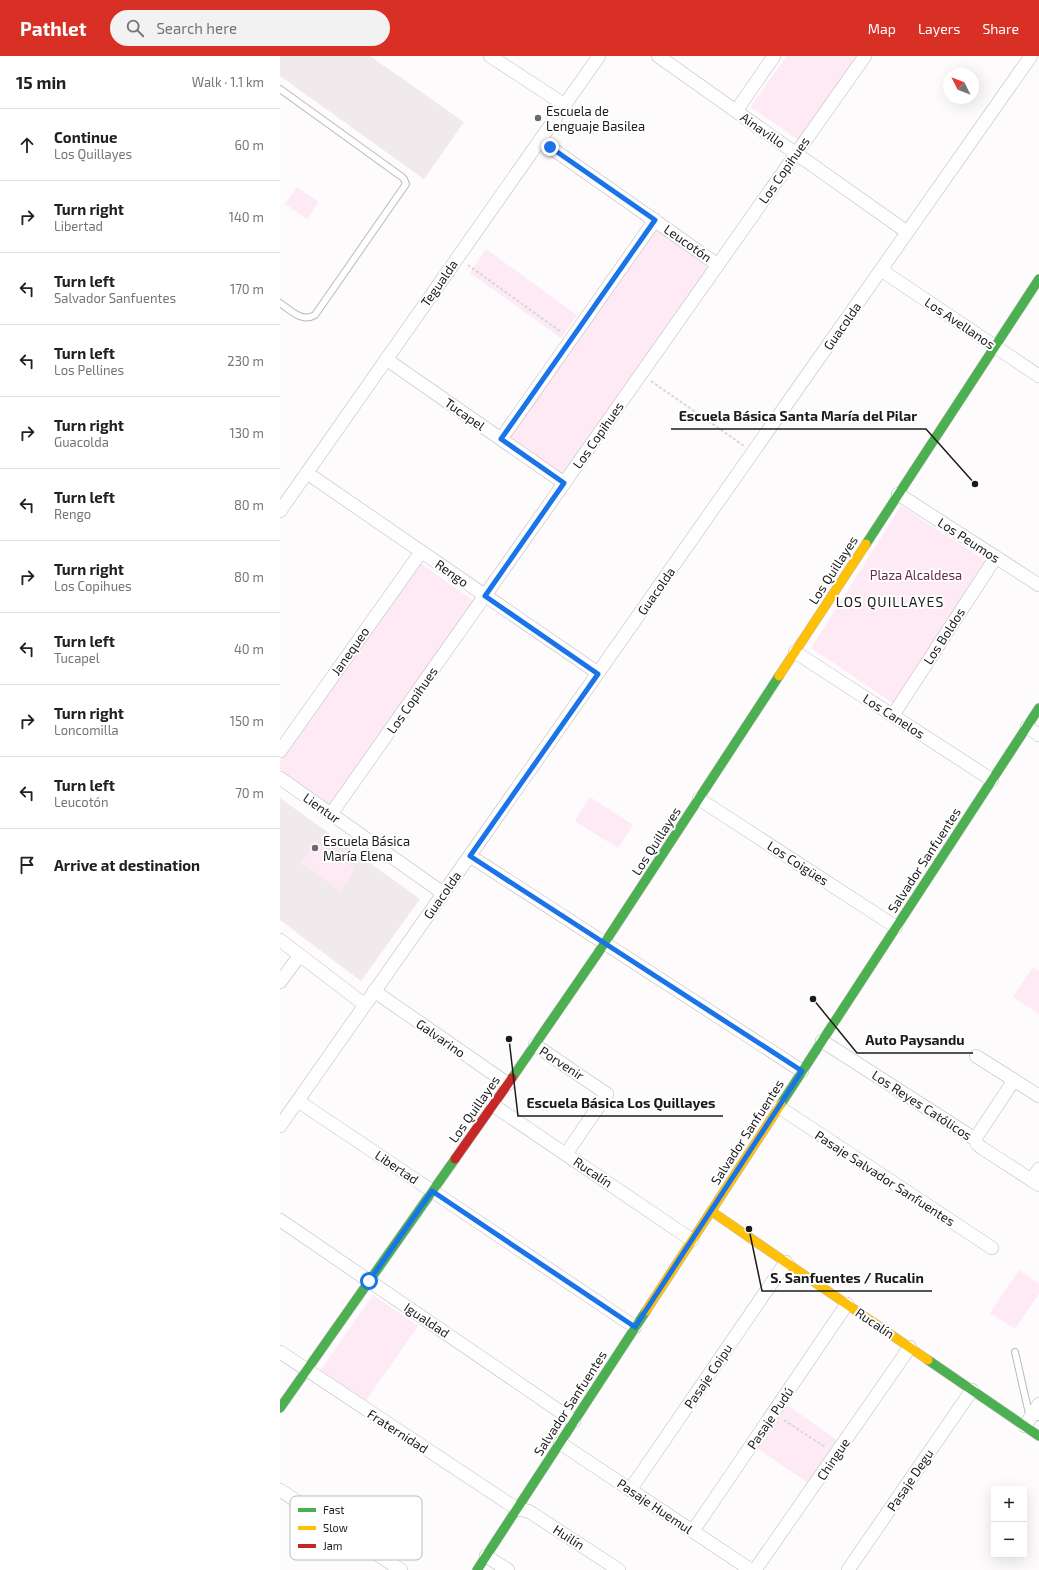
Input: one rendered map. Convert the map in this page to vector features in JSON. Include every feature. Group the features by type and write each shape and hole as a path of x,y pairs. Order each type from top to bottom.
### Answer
{"street":[{"path":"490,56 565,105"},
{"name":"Tegualda","path":"280,511 599,56"},
{"name":"Ainavillo","path":"658,56 908,232"},
{"path":"736,111 774,56"},
{"name":"Los Copihues","path":"331,814 865,56"},
{"name":"Guacolda","path":"280,1126 1032,56"},
{"name":"Leucotón","path":"540,140 718,264"},
{"path":"501,439 655,220"},
{"name":"Los Avellanos","path":"881,270 1039,376"},
{"name":"Los Quillayes","path":"280,1408 508,1084 604,943 1039,279"},
{"name":"Tucapel","path":"386,359 564,483"},
{"name":"Rengo","path":"307,473 598,674"},
{"name":"Los Peumos","path":"898,494 1039,585"},
{"name":"Janequeo","path":"280,751 421,552"},
{"name":"Los Boldos","path":"892,715 996,557"},
{"name":"Los Canelos","path":"795,652 992,780"},
{"name":"Salvador Sanfuentes","path":"477,1570 1039,708"},
{"path":"1027,726 1039,735"},
{"name":"Lientur","path":"280,778 444,893"},
{"name":"Los Coigües","path":"699,799 896,927"},
{"path":"470,856 802,1071"},
{"path":"280,940 365,1004"},
{"path":"280,982 300,955"},
{"name":"Galvarino","path":"374,991 508,1084"},
{"name":"Los Reyes Católicos","path":"822,1041 975,1139 977,1144 982,1148 1035,1183"},
{"name":"Porvenir","path":"535,1045 607,1094 566,1154"},
{"path":"976,1056 1039,1096"},
{"path":"975,1139 1014,1080"},
{"name":"Libertad","path":"298,1101 635,1327"},
{"name":"Rucalín","path":"493,1105 692,1240"},
{"name":"Pasaje Salvador Sanfuentes","path":"779,1107 992,1248"},
{"path":"1035,1183 1039,1169"},
{"name":"Rucalín","path":"711,1211 972,1390 1031,1420 1039,1436"},
{"name":"Igualdad","path":"280,1220 574,1421"},
{"name":"Pasaje Coipu","path":"630,1490 786,1262"},
{"name":"Pasaje Pudú","path":"693,1531 847,1304"},
{"name":"Chingue","path":"755,1570 910,1347"},
{"name":"Fraternidad","path":"280,1352 306,1371 516,1509"},
{"name":"Pasaje Degu","path":"848,1570 972,1390"},
{"path":"1031,1420 1039,1404"},
{"name":"Pasaje Huemul","path":"560,1443 751,1570"},
{"path":"280,1490 290,1497"},
{"name":"Huilín","path":"516,1509 528,1511 619,1570"},
{"path":"486,1556 508,1570"},
{"path":"386,1560 401,1570"}],"lane":[{"path":"280,89 402,177 406,182 405,186 315,315 308,318 300,317 280,303"},
{"path":"1015,1352 1031,1420"}],"path":[{"path":"468,265 571,340"},
{"path":"641,374 745,446"},
{"path":"773,1413 836,1455"}],"shaded area":[{"path":"280,56 370,56 464,122 424,179 280,76"},
{"name":"Escuela Básica María Elena","path":"280,798 420,899 361,981 280,920"}],"green space":[{"path":"787,56 859,56 799,140 750,107"},
{"path":"297,187 319,202 307,219 285,204"},
{"path":"655,228 710,266 562,479 507,441"},
{"path":"486,249 577,315 561,338 470,273"},
{"name":"Plaza Alcaldesa","path":"901,506 986,561 893,703 811,648"},
{"path":"420,563 475,602 331,805 280,769 280,761"},
{"path":"590,797 633,825 618,848 575,821"},
{"path":"316,842 355,869 340,891 301,863"},
{"path":"1033,967 1039,971 1039,1014 1013,997"},
{"path":"1019,1270 1039,1284 1039,1294 1015,1329 990,1313"},
{"path":"373,1295 418,1326 365,1402 320,1371"},
{"path":"787,1405 840,1442 811,1485 757,1448"}],"traffic: fast":[{"path":"866,544 1039,279"},
{"path":"512,1078 598,953 779,676"},
{"path":"781,1104 1039,708"},
{"path":"280,1408 455,1159"},
{"path":"477,1570 646,1311"},
{"path":"928,1360 1039,1436"}],"traffic: slow":[{"path":"779,676 866,544"},
{"path":"646,1311 781,1104"},
{"path":"711,1211 928,1360"}],"traffic: jam":[{"path":"455,1159 512,1078"}],"place":[{"name":"Escuela de Lenguaje Basilea","path":"538,118"},
{"name":"Escuela Básica Santa María del Pilar","path":"975,484"},
{"name":"Escuela Básica María Elena","path":"315,848"},
{"name":"Auto Paysandu","path":"813,999"},
{"name":"Escuela Básica Los Quillayes","path":"509,1039"},
{"name":"S. Sanfuentes / Rucalin","path":"749,1229"}],"district":[{"name":"LOS QUILLAYES","path":"890,602"}],"route":[{"path":"369,1281 432,1191 635,1327 802,1071 470,856 598,674 485,596 564,483 501,439 655,220 550,147"}]}
